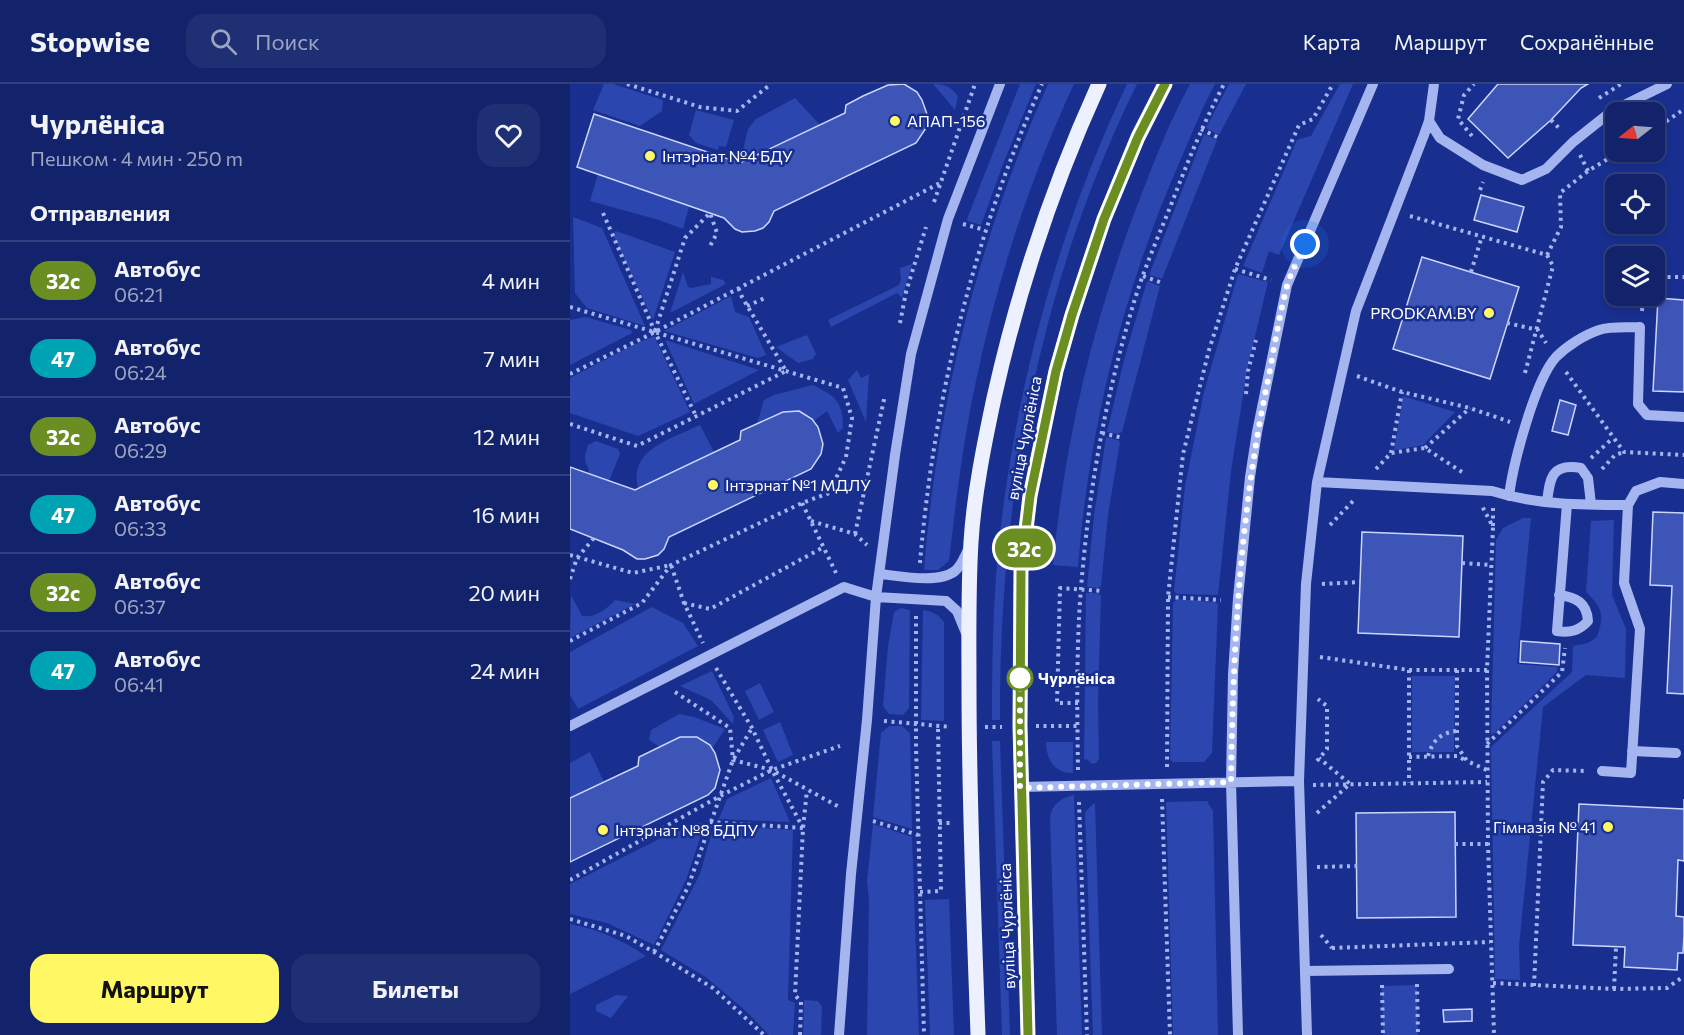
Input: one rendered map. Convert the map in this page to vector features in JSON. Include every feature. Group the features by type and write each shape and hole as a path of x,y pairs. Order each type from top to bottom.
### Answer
{"main road":[{"name":"вуліца Чурлёніса","path":"978,1035 970,798 969,640 971,542 982,451 1004,354 1034,249 1073,141 1099,84"},
{"name":"вуліца Чурлёніса","path":"1029,1035 1020,788 1021,571 1030,496 1056,371 1072,315 1104,219 1138,137 1165,84"}],"lane":[{"path":"1238,1035 1231,782 1233,674 1249,488 1257,432 1287,285 1373,84"},
{"path":"1307,1035 1299,781 1306,584 1317,482 1356,311 1429,121 1434,84"},
{"path":"1429,121 1440,138 1483,165 1522,180 1546,169 1573,142 1612,111 1667,84"},
{"path":"839,1035 876,597 911,354 948,219 997,85"},
{"path":"1509,496 1512,474 1537,390 1556,358 1582,337 1600,330 1640,327 1638,404 1647,415 1684,417"},
{"path":"1547,502 1552,476 1558,468 1568,465 1581,468 1588,478 1591,504"},
{"path":"1317,482 1486,490 1547,502 1628,505"},
{"path":"1602,771 1631,773 1640,629 1624,583 1628,505 1636,490 1660,482 1684,484"},
{"path":"1559,595 1572,597 1582,603 1588,612 1588,621 1581,630 1561,632 1559,595 1567,504"},
{"path":"880,574 918,578 941,576 954,572 962,563 971,542"},
{"path":"570,726 844,586 876,597 946,602 957,611 969,640"},
{"path":"1632,751 1676,753"},
{"path":"1020,788 1299,781"},
{"path":"1305,971 1449,969"}],"path":[{"path":"627,84 700,107 737,111 771,84"},
{"path":"918,578 925,506 945,385 967,291 985,230 1042,84"},
{"path":"1088,1035 1079,800 1078,703 1081,590 1089,514 1102,433 1120,355 1143,276 1201,129 1224,84"},
{"path":"1167,774 1168,597 1183,454 1209,350 1235,269 1299,125 1313,119 1333,84"},
{"path":"1474,84 1464,95 1458,119 1474,139"},
{"path":"1665,122 1684,109"},
{"path":"1201,129 1219,138"},
{"path":"1547,255 1562,227 1560,193 1605,161"},
{"path":"1479,176 1483,181 1480,190"},
{"path":"570,374 940,183"},
{"path":"603,213 655,332 696,416"},
{"path":"655,332 685,238 710,213 717,233 710,246"},
{"path":"1402,214 1547,255 1553,266 1523,382"},
{"path":"948,219 985,230"},
{"path":"1471,272 1482,236"},
{"path":"1235,269 1272,280"},
{"path":"1143,276 1162,283"},
{"path":"1665,277 1684,277"},
{"path":"738,287 786,371"},
{"path":"747,306 765,298"},
{"path":"570,307 843,388 852,418 846,457 829,493"},
{"path":"1507,323 1538,330 1624,452"},
{"path":"570,424 637,446 786,371"},
{"path":"1351,374 1402,392 1470,408 1511,423"},
{"path":"1370,475 1391,453 1402,392"},
{"path":"1391,453 1425,448 1470,408"},
{"path":"1508,432 1514,412"},
{"path":"1102,433 1123,438"},
{"path":"1589,460 1612,438"},
{"path":"1425,448 1480,483 1486,490 1493,527 1490,565 1486,770 1494,1035"},
{"path":"1598,474 1615,455 1624,452 1684,455"},
{"path":"570,555 633,573 671,565 802,503 868,479"},
{"path":"1486,490 1481,505 1493,527"},
{"path":"1324,532 1358,495 1348,494"},
{"path":"802,503 822,548 844,586"},
{"path":"570,579 577,558 594,538"},
{"path":"684,603 710,609 822,548"},
{"path":"1462,563 1490,565"},
{"path":"671,565 684,603 709,656 752,728 803,828"},
{"path":"570,640 642,603 671,565"},
{"path":"1306,584 1360,582"},
{"path":"1078,703 1057,703 1060,588 1102,591"},
{"path":"1168,597 1222,600"},
{"path":"916,599 916,747 924,1035"},
{"path":"1487,745 1562,672 1561,632"},
{"path":"1312,656 1409,670 1487,670"},
{"path":"1409,670 1409,783"},
{"path":"1457,670 1457,756"},
{"path":"674,691 730,728 733,760"},
{"path":"920,892 941,891 938,726"},
{"path":"654,952 688,887 733,760 752,728"},
{"path":"1428,756 1432,744 1438,738 1446,733 1457,731"},
{"path":"570,880 720,796 772,770 840,746"},
{"path":"1457,746 1467,761"},
{"path":"1409,757 1457,756 1486,770"},
{"path":"1319,758 1350,784"},
{"path":"733,760 772,770 856,816 918,835"},
{"path":"1534,986 1544,782 1553,770 1602,771"},
{"path":"1313,785 1487,782"},
{"path":"1314,816 1350,784"},
{"path":"800,1035 801,1002 795,995 807,790"},
{"path":"1153,798 1173,797"},
{"path":"1162,798 1170,1035"},
{"path":"1079,800 1088,800"},
{"path":"710,822 803,828"},
{"path":"1455,844 1488,844"},
{"path":"1313,867 1357,866"},
{"path":"570,919 626,936 654,952 713,988 764,1035"},
{"path":"1332,948 1490,942"},
{"path":"1614,989 1616,947"},
{"path":"1492,983 1614,989 1667,988 1684,976"},
{"path":"1381,979 1383,1035"}],"shaded area":[{"path":"604,84 613,84 660,99 663,101 662,111 640,126 593,110"},
{"path":"933,84 947,86 958,96 955,110"},
{"path":"1020,84 1036,84 981,225 968,221 967,219"},
{"path":"1048,84 1074,84 1043,156 1016,230 984,343 967,426 949,561 938,570 924,570 939,445 965,322 1001,201"},
{"path":"1127,84 1137,84 1103,159 1074,236 1050,314 1031,394 1017,474 1007,555 1000,720 992,720 993,626 1000,533 1018,417 1030,360 1062,247 1081,192"},
{"path":"1190,84 1215,84 1162,203 1127,304 1101,408 1091,461 1078,567 1053,565 1065,470 1096,330 1142,193 1164,138"},
{"path":"1229,84 1246,84 1219,135 1206,128"},
{"path":"1340,84 1353,84 1279,255 1269,251 1262,273 1243,266 1297,140 1311,136"},
{"path":"795,98 820,125 740,163 748,129 756,119"},
{"path":"696,110 734,120 726,147 719,146 718,150 696,143 689,135"},
{"path":"1204,134 1217,140 1162,279 1149,275"},
{"path":"598,174 689,207 683,229 590,201"},
{"path":"573,217 602,228 645,326 587,308 575,293"},
{"path":"616,231 675,252 653,320 613,235"},
{"path":"912,264 902,298 897,293 831,327 828,320 899,285 900,268"},
{"path":"683,272 688,287 691,288 711,284 711,277 723,280 726,284 670,313"},
{"path":"1238,274 1268,282 1247,370 1231,471 1218,595 1177,594 1174,591 1185,486 1204,392"},
{"path":"1147,281 1160,286 1122,432 1118,434 1107,432 1125,356"},
{"path":"731,296 735,312 749,317 766,355 758,358 664,331"},
{"path":"586,317 631,330 632,333 570,365 570,320"},
{"path":"807,335 816,354 813,359 798,363 776,347"},
{"path":"654,336 690,412 638,436 570,413 570,378"},
{"path":"665,340 759,370 694,404"},
{"path":"857,370 861,378 869,374 866,422 848,380"},
{"path":"813,385 832,396 839,405 843,428 838,433 827,411 814,421 793,411 779,413 757,424 764,400 774,395"},
{"path":"1403,396 1455,412 1423,445 1394,450"},
{"path":"700,425 714,452 638,488 637,475 646,455 665,441"},
{"path":"1106,437 1120,442 1108,515 1101,586 1098,588 1087,587 1094,515"},
{"path":"596,441 618,449 620,454 609,481 588,474 586,452 588,445"},
{"path":"1523,518 1531,518 1517,664 1557,667 1557,672 1495,733 1491,734 1496,540 1503,528"},
{"path":"1614,520 1612,595 1626,629 1625,678 1586,675 1543,707 1519,946 1520,980 1495,979 1491,747 1572,672 1573,646 1588,643 1597,637 1601,623 1599,607 1586,592 1591,521"},
{"path":"1086,593 1098,593 1101,596 1099,759 1092,764 1084,759"},
{"path":"571,595 582,616 592,616 615,600 635,604 570,638"},
{"path":"1177,599 1218,604 1212,753 1204,762 1173,762 1170,759 1173,603"},
{"path":"652,607 683,623 698,646 578,709 570,695 570,652"},
{"path":"901,608 910,610 909,708 903,715 889,714 883,706 888,646 894,612"},
{"path":"923,610 935,613 944,622 944,721 921,720"},
{"path":"712,671 734,717 733,724 711,700 680,686"},
{"path":"1412,676 1455,676 1454,752 1412,752"},
{"path":"760,683 774,712 759,720 745,691"},
{"path":"679,714 725,729 712,749 700,739 694,738 681,739 660,747 649,740 651,730"},
{"path":"780,722 793,755 778,762 763,730"},
{"path":"889,726 902,726 910,733 912,829 873,817 881,733"},
{"path":"992,741 1000,741 1010,1035 1002,1035"},
{"path":"1046,742 1073,742 1073,773 1061,771 1053,764"},
{"path":"590,752 604,782 570,798 570,763"},
{"path":"771,778 790,822 719,819 727,799"},
{"path":"1074,795 1082,1035 1057,1035 1050,817 1058,802"},
{"path":"1207,801 1213,811 1218,1035 1173,1035 1166,802"},
{"path":"1095,804 1102,1035 1093,1035 1085,812"},
{"path":"691,823 705,823 686,880 654,945 607,923 570,914 570,884"},
{"path":"873,824 912,837 919,1035 867,1035 869,901 867,881"},
{"path":"714,825 793,830 788,1000 795,1003 793,1035 769,1035 747,1012 707,978 661,950 700,874"},
{"path":"949,899 954,1035 930,1035 925,900"},
{"path":"570,924 610,936 646,956 570,994"},
{"path":"1417,985 1418,1035 1383,1035 1382,986"},
{"path":"616,995 628,996 611,1018 596,1011 596,1005"},
{"path":"804,1000 818,1001 822,1007 821,1035 803,1035"}],"building":[{"name":"Інтэрнат №4 БДУ","path":"904,84 917,92 928,117 926,128 916,143 774,211 769,222 763,228 755,231 742,232 735,229 724,218 577,167 594,114 740,163 845,113 846,105 863,96 888,85"},
{"path":"1498,84 1588,84 1581,88 1551,120 1508,158 1468,119"},
{"path":"1481,195 1524,207 1517,232 1474,220"},
{"path":"1422,257 1519,287 1490,379 1393,349"},
{"path":"1665,299 1684,300 1684,392 1653,391 1658,306 1665,306"},
{"path":"1560,400 1576,405 1568,435 1552,431"},
{"name":"Інтэрнат №1 МДЛУ","path":"799,411 812,419 818,427 823,444 821,454 811,469 669,537 664,549 658,555 637,559 623,550 570,529 570,467 635,490 740,440 741,431 783,412"},
{"path":"1653,512 1684,513 1684,694 1667,693 1672,586 1650,585"},
{"path":"1362,532 1463,536 1459,637 1358,633"},
{"path":"1521,641 1560,644 1559,665 1520,662"},
{"name":"Інтэрнат №8 БДПУ","path":"680,737 697,737 710,745 720,770 715,788 708,795 570,862 570,798 638,766 639,757"},
{"path":"1579,804 1684,809 1684,861 1678,860 1676,916 1684,917 1684,935 1683,953 1678,953 1677,970 1624,967 1625,947 1573,945"},
{"path":"1455,812 1456,917 1357,918 1356,813"},
{"path":"1472,1009 1472,1021 1444,1022 1443,1010"}],"bus line":[{"name":"32с","path":"1028,1035 1020,726 1021,571 1030,496 1056,371 1072,315 1104,219 1138,137 1165,84"}],"place":[{"name":"АПАП-156","path":"895,121"},
{"name":"Інтэрнат №4 БДУ","path":"650,156"},
{"name":"PRODKAM.BY","path":"1489,313"},
{"name":"Інтэрнат №1 МДЛУ","path":"713,485"},
{"name":"Чурлёніса","path":"1020,678"},
{"name":"Гімназія № 41","path":"1608,827"},
{"name":"Інтэрнат №8 БДПУ","path":"603,830"}],"route":[{"path":"1020,678 1020,788 1231,782 1233,674 1250,477 1287,285 1305,244"}]}
